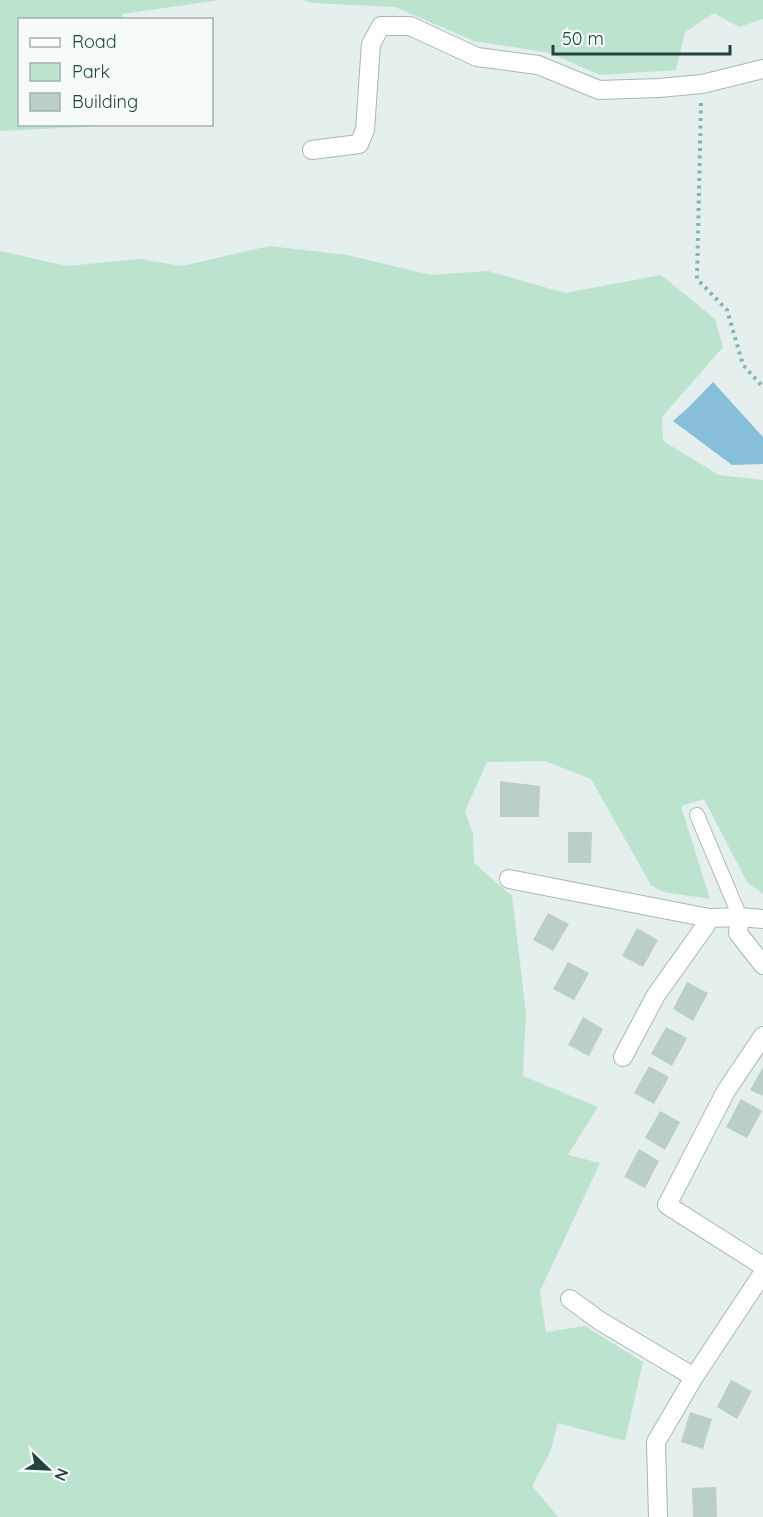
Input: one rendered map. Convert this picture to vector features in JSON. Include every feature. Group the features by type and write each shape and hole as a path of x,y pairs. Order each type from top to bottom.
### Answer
{"street":[{"path":"312,150 359,144 365,130 371,44 381,26 410,26 477,57 538,65 598,90 702,84 763,69"},
{"path":"509,879 709,918 763,919"},
{"path":"740,917 738,933 763,965"},
{"path":"623,1057 656,995 709,918"},
{"path":"763,1036 726,1091 667,1204 763,1266"},
{"path":"658,1517 656,1442 694,1377 763,1273"},
{"path":"570,1299 600,1321 694,1377"}],"lane":[{"path":"697,815 740,917"}],"path":[{"path":"702,84 697,279 727,310 743,365 763,387"}],"green space":[{"path":"0,0 220,0 122,14 122,18 18,18 18,126 101,126 0,131"},
{"path":"304,0 763,0 763,19 739,27 714,13 685,32 676,70 600,75 550,53 474,41 395,7 311,3"},
{"path":"269,246 347,255 431,275 488,271 565,293 661,275 715,319 723,347 662,417 663,441 719,475 763,480 763,894 747,882 704,799 681,806 710,899 664,892 651,885 591,779 545,761 487,762 465,811 473,834 474,863 512,896 526,1013 523,1076 598,1107 568,1155 600,1163 540,1291 546,1332 585,1326 643,1362 625,1441 558,1423 550,1452 532,1486 558,1517 0,1517 0,251 67,266 139,259 182,266"}],"water":[{"path":"713,382 763,437 763,464 732,465 673,421"}],"building":[{"path":"500,781 540,786 539,817 500,817"},
{"path":"568,832 592,832 591,863 568,863"},
{"path":"548,913 569,924 553,951 533,940"},
{"path":"637,928 658,940 643,967 622,956"},
{"path":"568,962 589,973 574,1000 553,989"},
{"path":"687,982 708,993 693,1021 673,1009"},
{"path":"583,1017 603,1029 589,1056 568,1045"},
{"path":"666,1027 687,1038 672,1066 651,1054"},
{"path":"649,1066 669,1077 654,1104 634,1093"},
{"path":"763,1067 763,1096 750,1090"},
{"path":"741,1099 762,1111 747,1138 726,1127"},
{"path":"660,1111 680,1122 665,1150 645,1138"},
{"path":"639,1149 659,1161 645,1188 624,1177"},
{"path":"731,1380 752,1391 737,1419 717,1407"},
{"path":"690,1412 712,1419 703,1449 681,1442"},
{"path":"716,1487 717,1517 693,1517 692,1488"}]}
